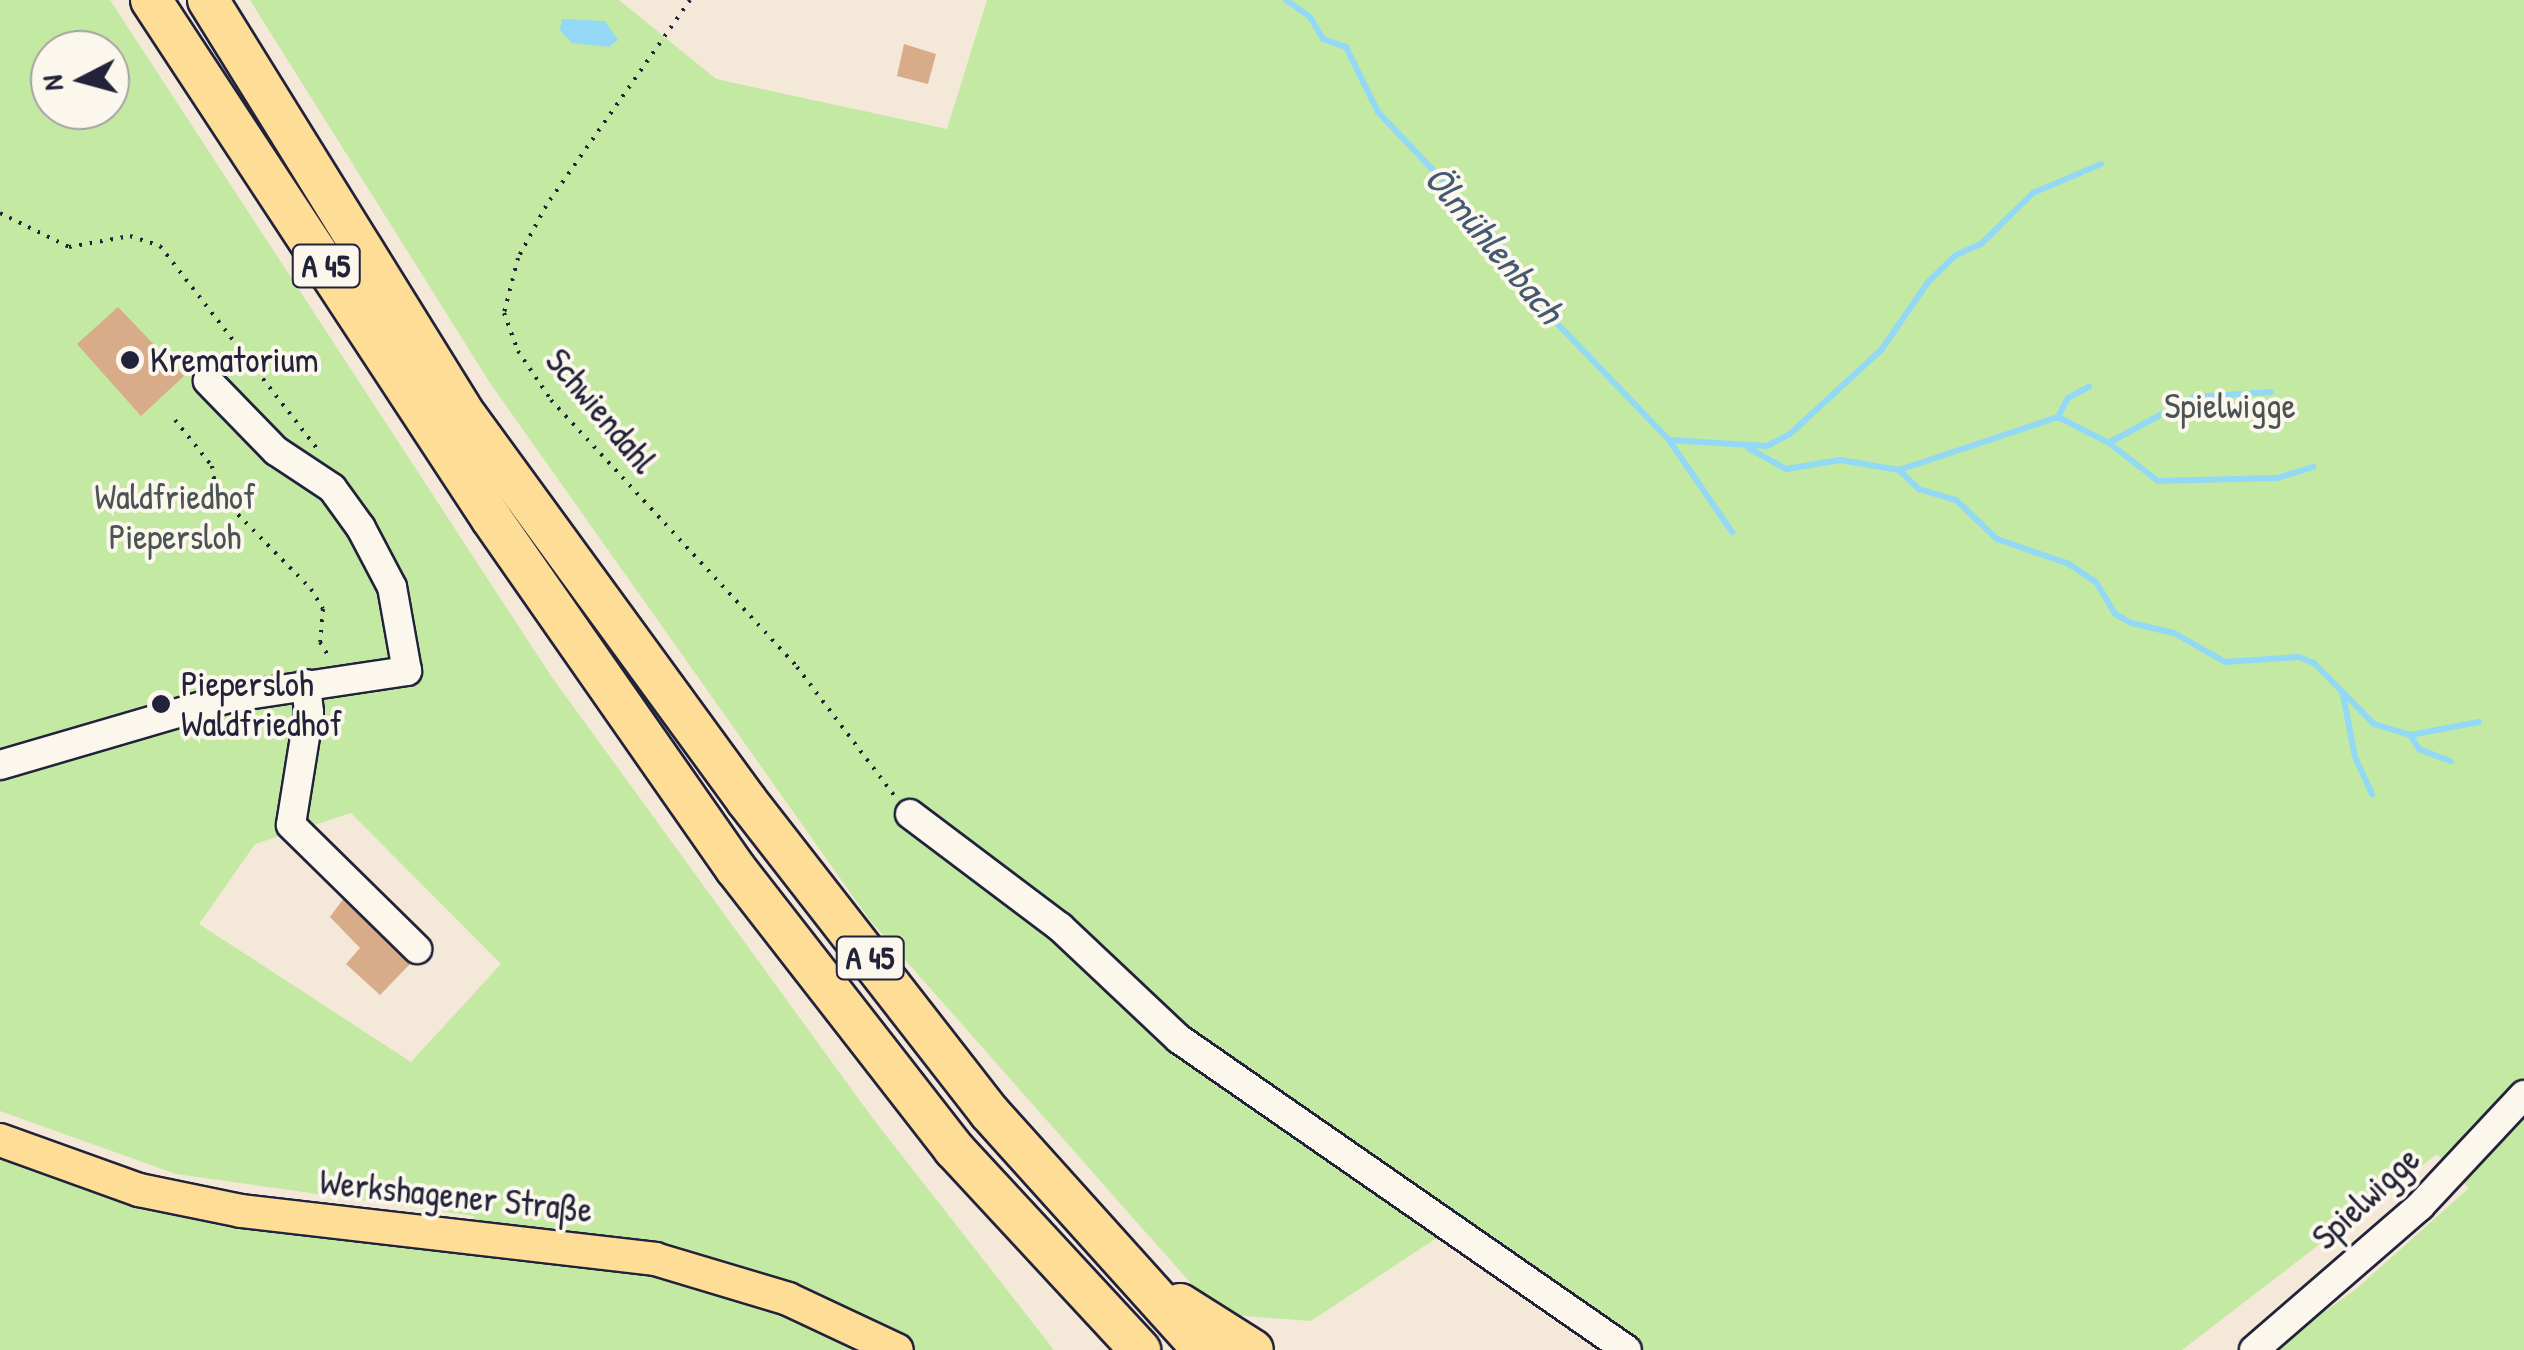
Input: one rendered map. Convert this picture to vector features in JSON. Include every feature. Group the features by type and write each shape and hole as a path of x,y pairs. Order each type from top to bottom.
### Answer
{"highway":[{"name":"A 45","path":"208,0 467,417 759,816 990,1112 1203,1350"},
{"name":"A 45","path":"153,5 491,518 736,868 954,1149 1139,1350"},
{"path":"1113,1250 1195,1315 1253,1350"}],"main road":[{"name":"Werkshagener Straße","path":"0,1140 106,1180 224,1208 655,1259 788,1299 897,1350"}],"lane":[{"path":"0,765 233,698 407,671 392,587 332,488 276,451 208,381"},
{"path":"306,684 309,712 291,825 417,949"},
{"path":"910,814 1060,927 1179,1039 1626,1350"},
{"name":"Spielwigge","path":"2254,1350 2420,1206 2524,1096"}],"path":[{"name":"Schwiendahl","path":"690,0 546,206 518,258 504,313 518,351 551,400 797,667 910,814"},
{"path":"0,213 69,247 130,236 160,246 321,454"},
{"path":"175,420 212,466 216,492 312,589 323,609 320,642 341,680"}],"green space":[{"name":"Waldfriedhof Piepersloh","path":"0,0 110,0 130,30 30,30 30,130 130,130 130,31 551,676 874,1120 1054,1350 0,1350 0,1140 118,1183 475,1229 474,1216 176,1174 0,1111","holes":["351,813 501,964 411,1062 199,924 255,844"]},
{"path":"250,0 619,0 716,79 947,129 987,0 2524,0 2524,1350 2271,1350 2356,1289 2469,1188 2437,1154 2182,1350 1637,1350 1474,1229 1438,1237 1311,1321 1218,1314 869,919 490,383"}],"water":[{"path":"562,19 605,21 618,40 609,47 572,43 560,30"}],"building":[{"path":"904,44 936,54 928,84 897,76"},
{"name":"Krematorium","path":"118,307 184,376 141,416 77,344"},
{"path":"344,898 411,963 380,995 346,964 360,948 330,917"}],"waterway":[{"name":"Ölmühlenbach","path":"1286,0 1310,17 1323,39 1346,47 1378,112 1493,233 1553,319 1669,440 1767,446 1790,434 1882,349 1928,282 1956,255 1981,244 2033,193 2101,164"},
{"path":"2058,417 2068,398 2089,387"},
{"path":"2110,442 2194,397 2271,392"},
{"path":"1899,470 2058,417 2109,443 2158,481 2277,478 2313,467"},
{"path":"1669,440 1732,532"},
{"path":"1748,448 1786,469 1840,460 1899,470 1919,489 1956,500 1997,539 2069,564 2096,582 2115,614 2131,623 2174,633 2225,662 2299,657 2314,663 2374,724 2410,735 2479,722"},
{"path":"2343,695 2355,757 2372,794"},
{"path":"2410,735 2419,749 2451,761"}],"place":[{"name":"Krematorium","path":"130,360"},
{"name":"Piepersloh Waldfriedhof","path":"161,704"}]}
